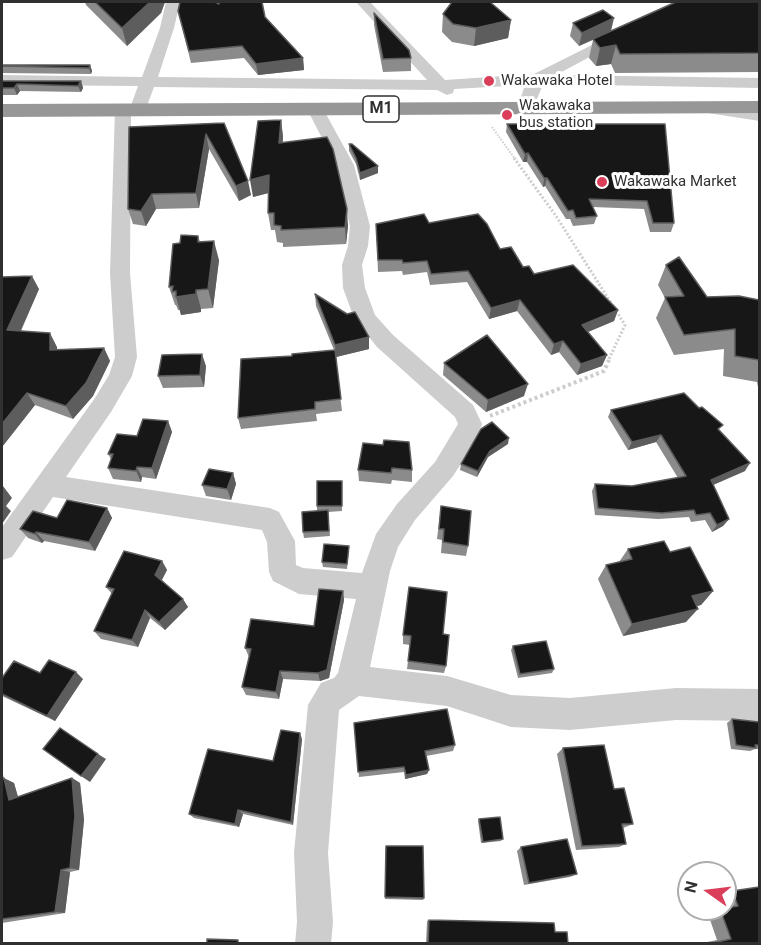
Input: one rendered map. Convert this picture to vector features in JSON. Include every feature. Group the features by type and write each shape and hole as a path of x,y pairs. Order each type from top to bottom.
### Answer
{"highway":[{"name":"M1","path":"2,111 759,107"}],"street":[{"path":"2,548 103,405 120,376 126,357 120,273 130,110 147,83 167,28 173,2"},
{"path":"363,2 442,85 471,109"},
{"path":"525,109 537,80 550,69 638,26"},
{"path":"2,80 442,85 537,80 759,83"},
{"path":"704,107 759,116"},
{"path":"313,944 315,922 310,853 324,705 332,694 344,690 352,680 373,587 386,542 406,512 444,469 466,435 470,424 465,412 386,341 365,318 354,288 352,265 358,246 360,226 345,165 315,109"},
{"path":"46,485 270,520 282,541 283,572 299,581 373,587"},
{"path":"352,680 447,691 511,711 570,714 676,704 759,705"}],"path":[{"path":"470,424 603,371 625,325 556,216 492,127"}],"building":[{"path":"95,2 150,2 122,28"},
{"path":"180,2 219,4 219,2 262,2 265,17 303,58 256,64 242,46 189,51 178,11"},
{"path":"452,2 490,2 511,20 476,28 453,24 443,14"},
{"path":"676,2 759,2 759,53 620,54 616,45 600,48 593,39"},
{"path":"603,10 614,18 582,33 573,23"},
{"path":"374,13 409,50 411,58 383,59"},
{"path":"2,65 90,65 89,68"},
{"path":"2,81 81,81 78,86 17,84 14,88 2,88"},
{"path":"281,120 279,143 327,137 333,149 347,209 345,227 281,230 281,226 274,225 274,213 268,213 269,175 250,180 258,121"},
{"path":"224,123 248,181 236,186 206,134 196,193 152,194 141,211 128,209 129,127"},
{"name":"Wakawaka Market","path":"507,124 665,124 674,223 653,223 647,201 589,199 597,216 576,218 573,210 568,211 528,153 525,154"},
{"path":"349,144 352,144 378,166 360,173"},
{"path":"424,214 429,223 478,214 487,224 500,249 511,247 523,267 529,266 534,274 573,265 618,310 582,325 607,355 581,364 563,341 554,344 520,300 491,308 468,271 431,274 427,261 403,263 402,260 378,260 376,224"},
{"path":"181,235 198,236 198,242 214,241 208,289 196,290 196,294 176,297 176,291 172,292 173,286 169,287 173,244 180,243"},
{"path":"679,257 707,297 739,296 759,300 759,360 735,356 735,329 684,335 665,297 684,296 666,265"},
{"path":"32,276 7,330 50,333 50,350 104,348 86,383 66,406 27,393 2,424 2,277"},
{"path":"315,294 347,314 355,312 369,337 335,345"},
{"path":"487,335 528,384 488,400 444,363"},
{"path":"335,350 341,399 315,402 315,409 238,418 241,359 292,356 292,354"},
{"path":"202,354 200,375 158,376 162,355"},
{"path":"684,393 699,408 702,407 723,425 718,429 750,463 711,480 729,519 717,525 710,513 696,515 694,510 662,513 598,508 595,484 632,486 686,476 661,435 632,442 611,410"},
{"path":"143,419 168,421 152,468 137,467 136,471 108,468 113,454 108,454 117,434 137,436"},
{"path":"492,422 509,438 490,451 478,471 461,464 481,429"},
{"path":"384,440 409,442 412,470 392,468 391,473 358,470 363,443 383,445"},
{"path":"209,469 233,473 227,489 202,485"},
{"path":"317,481 342,481 342,506 317,506"},
{"path":"67,500 107,508 89,542 36,532 35,534 20,529 33,511 57,518"},
{"path":"441,506 471,511 468,546 443,542 444,529 439,529"},
{"path":"328,510 329,531 303,532 302,512"},
{"path":"664,541 670,552 690,547 713,591 692,596 698,609 632,624 606,565 632,559 628,549"},
{"path":"324,544 349,546 347,564 322,562"},
{"path":"124,551 162,561 155,575 183,599 159,622 145,610 132,640 94,631 114,589 106,587"},
{"path":"409,587 447,592 443,634 449,635 446,666 408,661 411,636 403,635"},
{"path":"319,589 343,591 327,670 318,673 280,671 276,692 242,687 251,649 245,648 251,619 314,626"},
{"path":"546,641 554,669 520,674 513,646"},
{"path":"49,660 76,672 47,716 2,694 2,678 14,661 40,673"},
{"path":"447,709 455,745 425,751 429,770 406,775 404,767 358,772 354,723"},
{"path":"732,719 759,722 759,745 755,745 756,748 736,745"},
{"path":"60,728 98,754 81,776 43,749"},
{"path":"281,730 300,733 291,822 238,810 235,824 189,814 208,749 273,761"},
{"path":"604,745 614,789 624,788 633,824 622,824 626,844 582,846 563,748"},
{"path":"4,778 9,800 72,778 75,816 70,868 61,870 55,912 2,919 2,780"},
{"path":"500,817 503,839 483,842 479,819"},
{"path":"567,839 577,874 529,883 521,847"},
{"path":"386,846 423,846 424,898 385,897"},
{"path":"759,887 759,944 708,944 731,939 724,921 737,921 737,890"},
{"path":"429,920 554,923 555,932 567,932 568,944 428,944"},
{"path":"207,939 238,940 238,944 207,944"}],"place":[{"name":"Wakawaka Hotel","path":"489,81"},
{"name":"Wakawaka bus station","path":"507,115"},
{"name":"Wakawaka Market","path":"602,182"}]}
